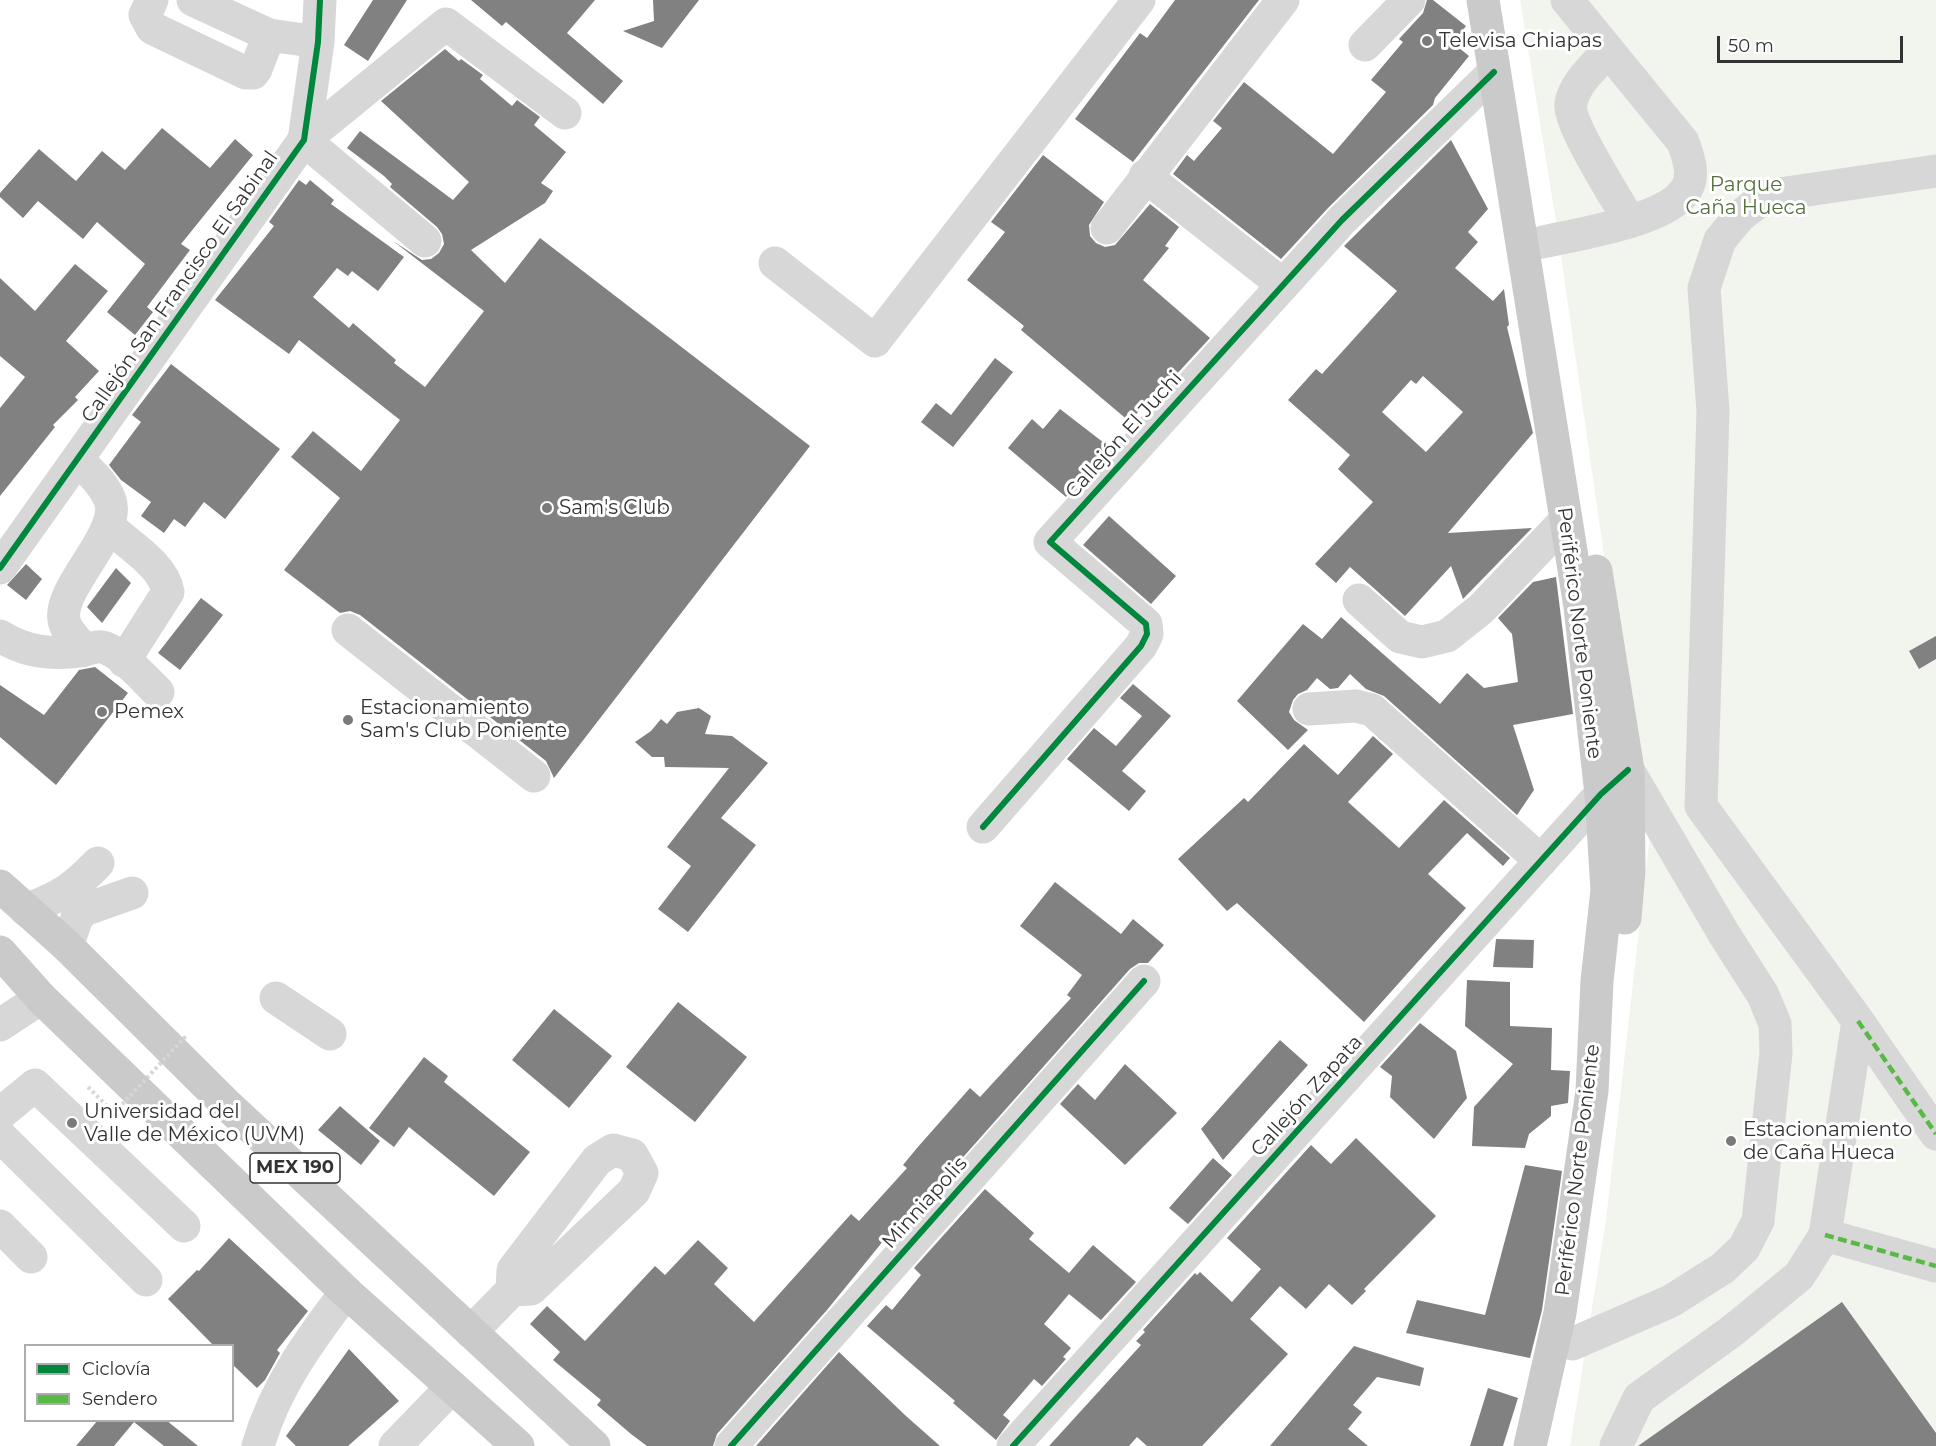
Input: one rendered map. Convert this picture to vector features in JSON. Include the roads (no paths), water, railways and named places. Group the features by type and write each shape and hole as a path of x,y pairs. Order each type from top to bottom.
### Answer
{"main road":[{"name":"Periférico Norte Poniente","path":"1483,0 1580,607 1601,794 1607,890 1597,981 1592,1090 1560,1313 1530,1446"},
{"name":"Periférico Norte Poniente","path":"1504,0 1628,770 1629,871 1607,1113 1572,1344 1553,1446"},
{"name":"MEX 190","path":"0,885 67,946 224,1102 594,1446"},
{"name":"MEX 190","path":"0,952 41,998 346,1292 518,1446"}],"street":[{"path":"152,0 145,15 152,28 246,73 253,73 256,69 269,35"},
{"path":"193,0 269,35 318,42"},
{"name":"Callejón San Francisco El Sabinal","path":"0,568 304,140 318,42 320,0"},
{"path":"775,263 875,341 1139,0"},
{"path":"1107,228 1283,0"},
{"path":"1365,45 1409,0"},
{"path":"1543,242 1630,222 1668,207 1686,190 1691,167 1683,142 1567,0"},
{"path":"424,241 304,140 446,24 564,113"},
{"path":"1608,51 1582,80 1570,104 1576,126 1630,222"},
{"name":"Callejón El Juchi","path":"983,827 1142,646 1147,634 1146,624 1050,542 1342,220 1494,72"},
{"path":"1936,171 1766,196 1740,216 1720,240 1704,288 1713,411 1701,806 1858,1021 1936,1134"},
{"path":"1145,176 1282,284"},
{"path":"78,460 103,485 111,503 108,526 70,595 63,618 69,632 85,650"},
{"path":"1359,600 1400,637 1422,642 1447,636 1480,609 1566,520"},
{"path":"108,526 158,571 166,583 168,592 124,661"},
{"path":"348,630 534,776"},
{"path":"0,636 14,645 36,652 56,654 97,646 108,649 158,692"},
{"path":"1309,709 1356,706 1372,710 1541,861"},
{"path":"1572,1344 1671,1301 1723,1268 1744,1248 1758,1221 1776,1053 1775,1024 1763,994 1724,934 1628,770"},
{"name":"Callejón Zapata","path":"1013,1446 1601,794 1628,770"},
{"path":"26,910 74,888 98,863"},
{"path":"67,946 77,918 84,910 132,893"},
{"name":"Minniapolis","path":"730,1446 1144,981"},
{"path":"0,1025 41,998"},
{"path":"276,998 330,1034"},
{"path":"1616,1446 1640,1398 1732,1331 1799,1276 1825,1235 1858,1021"},
{"path":"0,1114 35,1085 184,1226"},
{"path":"0,1136 146,1280"},
{"path":"0,1226 31,1257"},
{"path":"1825,1235 1936,1266"},
{"path":"471,1332 512,1290"},
{"path":"258,1446 277,1394 292,1368 346,1292"},
{"path":"395,1446 452,1387"}],"place":[{"name":"Televisa Chiapas","path":"1427,41"},
{"name":"Sam's Club","path":"547,508"},
{"name":"Pemex","path":"102,712"},
{"name":"Estacionamiento Sam's Club Poniente","path":"348,720"},
{"name":"Universidad del Valle de México (UVM)","path":"72,1123"},
{"name":"Estacionamiento de Caña Hueca","path":"1731,1141"}],"park label":[{"name":"Parque Caña Hueca","path":"1746,196"}]}
